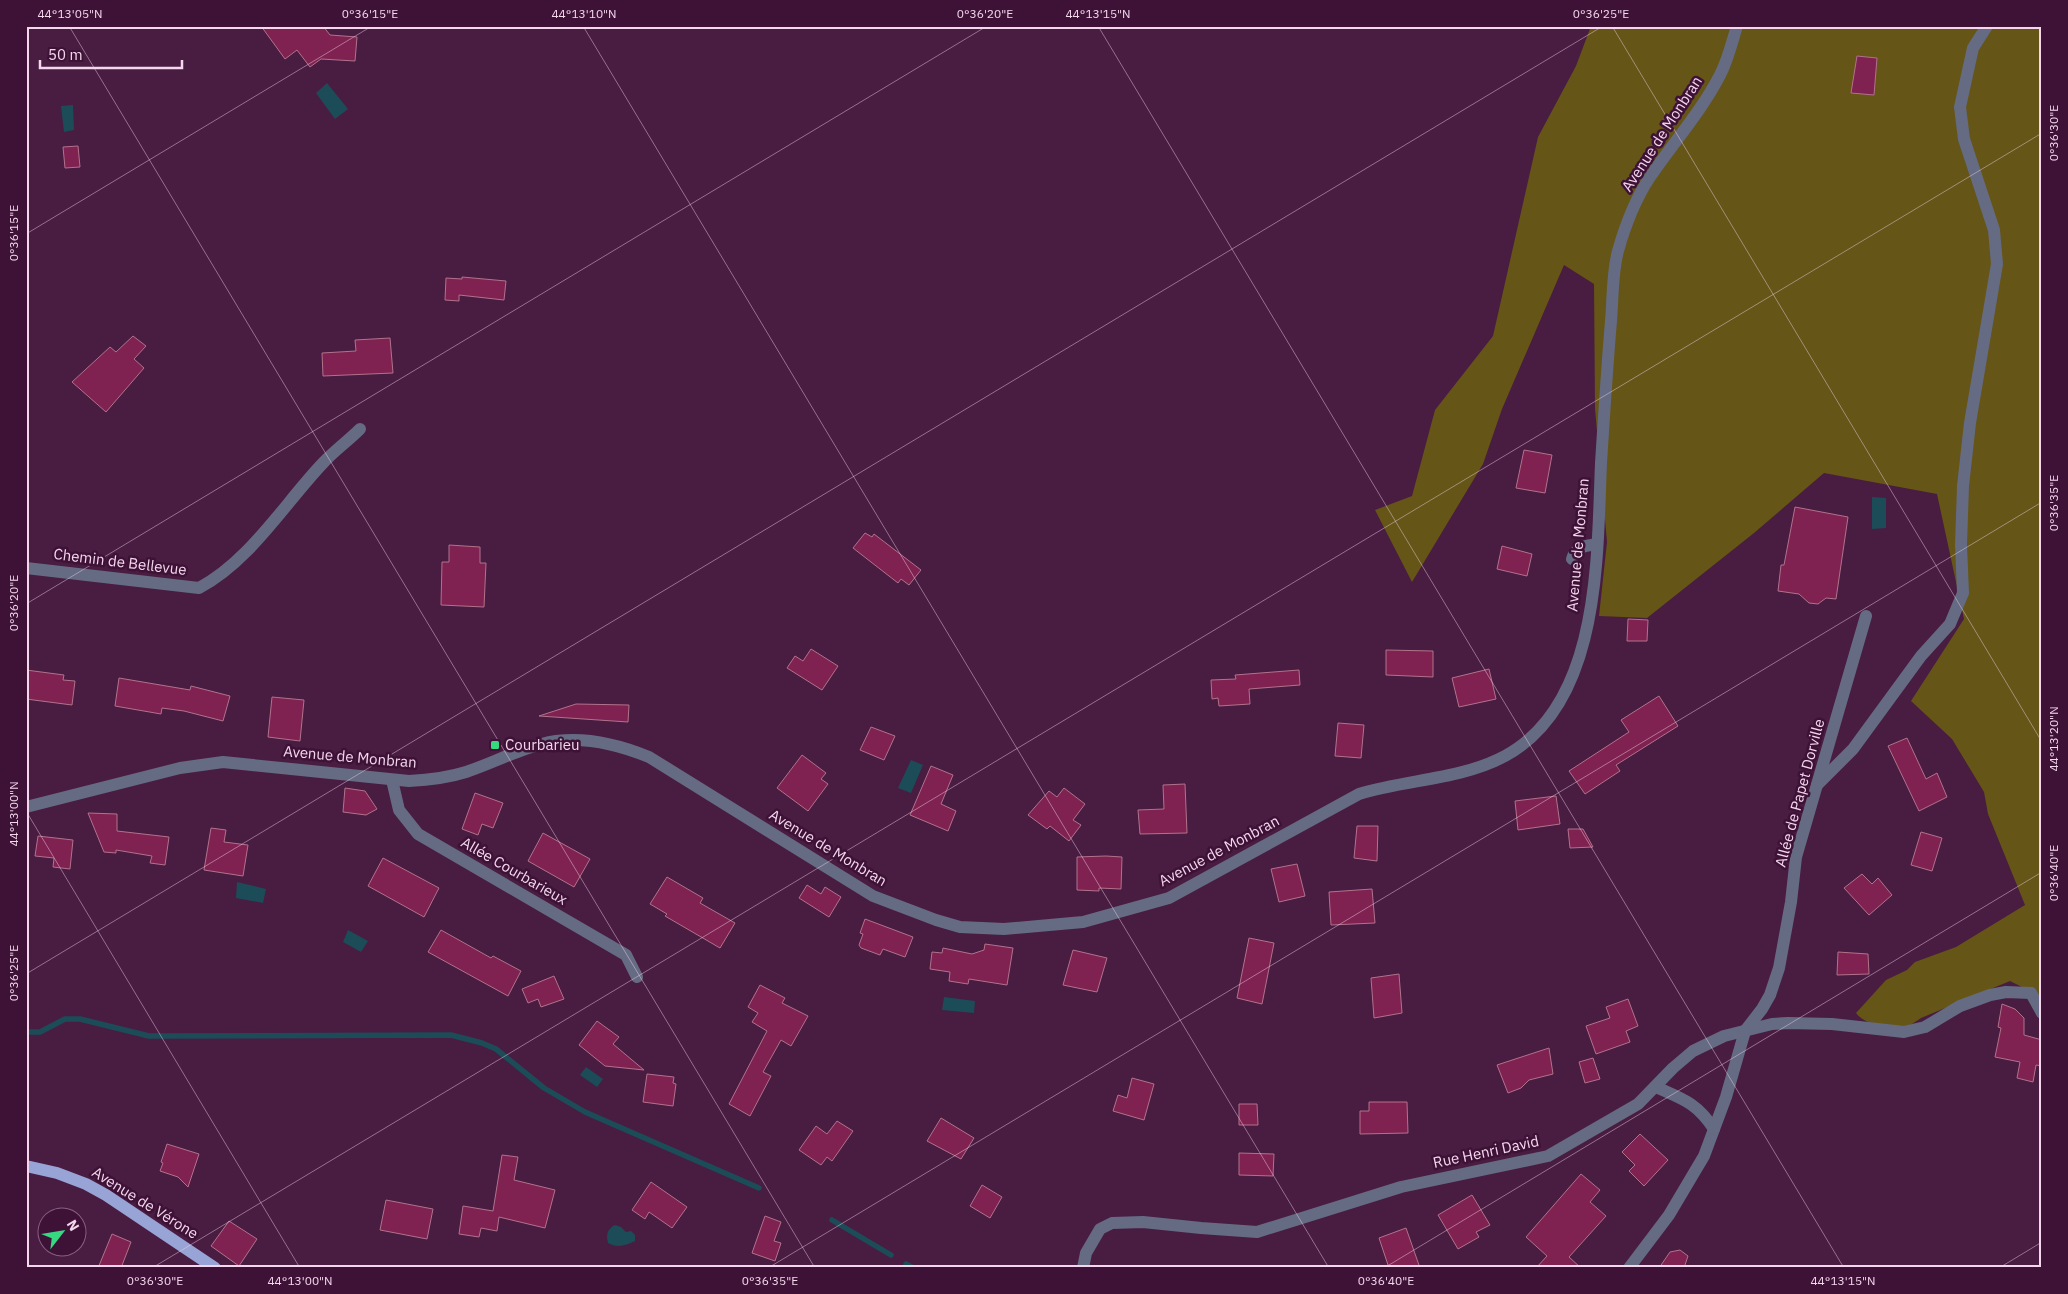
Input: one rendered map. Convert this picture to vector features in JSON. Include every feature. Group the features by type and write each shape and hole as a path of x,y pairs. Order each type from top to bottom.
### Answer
{"main road":[{"name":"Avenue de Vérone","path":"26,1166 57,1173 86,1184 122,1205 215,1268"}],"street":[{"name":"Avenue de Monbran","path":"26,807 180,768 224,762 392,780 409,781 443,778 466,772 527,748 555,741 580,740 616,746 649,757 873,896 960,927 1004,929 1083,922 1169,898 1359,794 1470,771 1508,755 1540,728 1556,707 1572,676 1587,630 1593,596 1610,334 1618,250 1639,196 1693,119 1721,74 1737,26"},
{"path":"1817,785 1853,749 1921,656 1950,624 1962,593 1963,486 1970,424 1997,264 1994,230 1964,138 1960,107 1972,48 1986,26"},
{"name":"Chemin de Bellevue","path":"26,568 199,588 217,578 275,521 323,463 360,429"},
{"path":"1572,559 1580,547 1597,544"},
{"name":"Allée de Papet Dorville","path":"1745,1031 1770,995 1779,968 1791,902 1796,858 1866,616"},
{"name":"Allée Courbarieux","path":"392,780 399,810 418,834 626,955 638,977"},
{"path":"2036,990 2042,1013"},
{"name":"Rue Henri David","path":"1082,1268 1086,1253 1100,1229 1112,1223 1143,1222 1257,1232 1401,1187 1548,1156 1638,1104 1673,1068 1693,1051 1724,1036 1772,1024 1805,1022 1904,1032 1925,1026 1960,1006 1990,995 2036,990"},
{"path":"1629,1268 1669,1215 1704,1156 1726,1097 1745,1031"},
{"path":"1656,1087 1686,1100 1703,1113 1714,1129"}],"shaded area":[{"path":"1591,26 2042,26 2042,997 2010,981 1921,1018 1907,1026 1879,1026 1866,1021 1856,1013 1886,980 1907,970 1915,962 1956,947 2025,905 1988,814 1984,792 1952,739 1911,701 1964,619 1937,494 1824,473 1754,533 1647,618 1599,616 1607,542 1595,409 1594,284 1564,265 1502,409 1483,464 1412,582 1375,510 1412,496 1435,410 1493,336 1538,137 1576,66"},
{"path":"327,83 348,109 335,119 316,93"},
{"path":"73,105 74,130 64,132 61,106"},
{"path":"1872,497 1886,498 1886,528 1872,529"},
{"path":"911,760 923,765 911,793 898,788"},
{"path":"237,882 266,889 263,903 236,898"},
{"path":"348,930 368,941 361,952 343,942"},
{"path":"944,997 975,1001 974,1013 942,1010"},
{"path":"586,1067 603,1079 597,1087 580,1075"},
{"path":"615,1225 621,1227 626,1232 631,1231 635,1235 635,1241 621,1246 608,1243 608,1232"}],"building":[{"path":"261,26 323,26 330,35 357,37 355,61 321,59 310,67 297,50 285,59"},
{"path":"1857,56 1877,58 1874,95 1851,93"},
{"path":"78,146 80,167 65,168 63,147"},
{"path":"462,277 506,281 504,300 459,295 459,301 445,300 446,278 462,279"},
{"path":"133,336 146,346 134,359 144,368 106,412 72,382 110,347 116,352"},
{"path":"390,338 393,373 323,376 322,353 356,351 355,340"},
{"path":"1524,450 1552,455 1545,493 1516,488"},
{"path":"1795,507 1848,517 1836,599 1826,598 1818,604 1809,603 1799,594 1778,591 1781,565 1784,565"},
{"path":"865,533 872,537 874,534 921,570 909,585 901,579 898,583 853,548"},
{"path":"449,545 480,547 480,563 486,563 484,607 441,605 442,562 449,562"},
{"path":"1502,546 1532,554 1527,576 1497,569"},
{"path":"1628,619 1648,620 1647,641 1627,641"},
{"path":"811,649 838,666 822,690 787,668 795,656 803,661"},
{"path":"1386,650 1433,651 1433,677 1386,675"},
{"path":"1489,669 1496,699 1459,707 1452,678"},
{"path":"26,670 64,675 63,680 75,681 72,705 26,699"},
{"path":"1299,670 1300,685 1249,689 1250,704 1219,706 1218,698 1212,699 1211,680 1236,679 1235,675"},
{"path":"119,678 190,690 191,686 230,696 223,721 184,711 162,708 161,714 115,706"},
{"path":"1659,696 1678,726 1616,765 1620,771 1585,794 1569,771 1629,732 1621,720"},
{"path":"272,697 304,700 300,741 268,737"},
{"path":"576,704 629,705 628,722 539,716"},
{"path":"1338,723 1364,725 1361,758 1335,756"},
{"path":"871,727 895,736 884,760 860,750"},
{"path":"1907,738 1926,779 1937,773 1947,797 1919,811 1888,746"},
{"path":"802,755 826,773 821,779 828,784 808,811 777,788"},
{"path":"931,766 953,775 941,804 956,811 948,831 910,815"},
{"path":"1185,784 1187,833 1140,834 1138,810 1164,809 1163,785"},
{"path":"345,788 365,791 377,809 366,815 343,812"},
{"path":"1064,788 1085,804 1073,820 1081,825 1069,841 1050,826 1047,829 1028,815 1049,791 1057,797"},
{"path":"475,793 503,803 493,828 482,824 478,835 462,829"},
{"path":"1556,796 1560,824 1518,830 1515,801"},
{"path":"88,813 117,814 117,831 169,837 165,865 150,863 152,856 116,850 116,853 104,852"},
{"path":"1357,826 1378,826 1377,861 1354,858"},
{"path":"211,828 226,830 224,842 248,845 243,876 204,870"},
{"path":"1568,829 1583,829 1593,847 1570,848"},
{"path":"1921,832 1942,838 1932,871 1911,865"},
{"path":"543,833 590,859 574,887 528,861"},
{"path":"38,836 73,840 70,869 53,867 54,858 35,856"},
{"path":"1077,857 1122,857 1121,889 1077,890"},
{"path":"383,858 439,888 424,917 368,886"},
{"path":"1297,864 1305,896 1279,902 1271,869"},
{"path":"1862,874 1872,884 1878,878 1892,895 1869,915 1844,888"},
{"path":"667,877 703,898 700,903 735,923 720,948 665,916 667,914 650,904"},
{"path":"807,885 821,894 825,887 841,897 829,917 799,898"},
{"path":"1372,889 1375,923 1331,925 1329,892"},
{"path":"865,919 913,937 905,957 883,949 880,955 861,948 859,945 863,934 860,933"},
{"path":"441,930 491,958 493,956 521,971 508,996 428,952"},
{"path":"1249,938 1274,943 1262,1004 1237,998"},
{"path":"985,944 1013,948 1007,985 969,979 968,984 949,981 950,972 930,969 932,952 942,953 943,948 972,954 984,950"},
{"path":"1073,950 1107,958 1097,992 1063,985"},
{"path":"1838,952 1868,954 1869,974 1837,975"},
{"path":"1399,974 1402,1013 1374,1018 1371,978"},
{"path":"554,976 564,999 541,1007 538,999 528,1003 522,989"},
{"path":"760,985 785,998 782,1003 808,1016 791,1046 781,1040 763,1072 771,1076 750,1116 729,1104 767,1031 752,1022 758,1013 748,1007"},
{"path":"1628,999 1638,1026 1626,1031 1630,1042 1596,1054 1586,1026 1610,1018 1606,1007"},
{"path":"2002,1004 2015,1009 2024,1018 2024,1035 2042,1040 2042,1066 2036,1065 2033,1082 2017,1078 2020,1062 1995,1057 2001,1028 1998,1027"},
{"path":"597,1021 619,1037 613,1044 644,1070 605,1066 579,1045"},
{"path":"1549,1048 1553,1074 1529,1080 1521,1088 1508,1093 1497,1065"},
{"path":"1593,1058 1600,1079 1585,1083 1579,1062"},
{"path":"647,1074 674,1077 673,1083 676,1084 673,1106 643,1102"},
{"path":"1132,1078 1154,1084 1144,1120 1113,1111 1118,1095 1127,1098"},
{"path":"1369,1102 1407,1102 1408,1133 1360,1134 1360,1111 1369,1111"},
{"path":"1239,1104 1257,1104 1258,1125 1239,1125"},
{"path":"941,1118 974,1138 961,1159 927,1141"},
{"path":"837,1121 853,1131 832,1161 827,1157 821,1165 799,1150 816,1126 827,1134"},
{"path":"1640,1134 1668,1160 1644,1186 1629,1171 1635,1165 1622,1152"},
{"path":"167,1144 199,1154 188,1187 178,1177 160,1171"},
{"path":"1239,1153 1274,1154 1273,1176 1239,1175"},
{"path":"502,1155 518,1157 514,1180 555,1190 545,1228 499,1217 497,1231 481,1228 479,1237 459,1234 463,1206 493,1211"},
{"path":"1581,1174 1600,1190 1590,1202 1606,1216 1569,1257 1581,1268 1536,1268 1547,1256 1526,1237"},
{"path":"651,1182 687,1207 672,1228 649,1212 645,1219 632,1210"},
{"path":"982,1185 1002,1197 990,1218 970,1206"},
{"path":"1472,1195 1490,1225 1476,1232 1479,1237 1458,1249 1438,1215"},
{"path":"386,1200 433,1209 427,1239 380,1230"},
{"path":"765,1216 781,1222 774,1241 781,1243 775,1261 752,1253"},
{"path":"229,1221 257,1239 239,1266 211,1246"},
{"path":"1406,1228 1420,1268 1389,1268 1379,1238"},
{"path":"112,1234 131,1242 121,1268 98,1268"},
{"path":"1680,1250 1688,1256 1684,1268 1659,1268 1670,1252"}],"waterway":[{"path":"26,1032 40,1032 65,1019 80,1019 149,1036 451,1035 482,1043 496,1049 544,1088 585,1112 759,1188"},
{"path":"832,1220 891,1255"},
{"path":"906,1264 913,1268"}],"place":[{"name":"Courbarieu","path":"495,745"}]}
